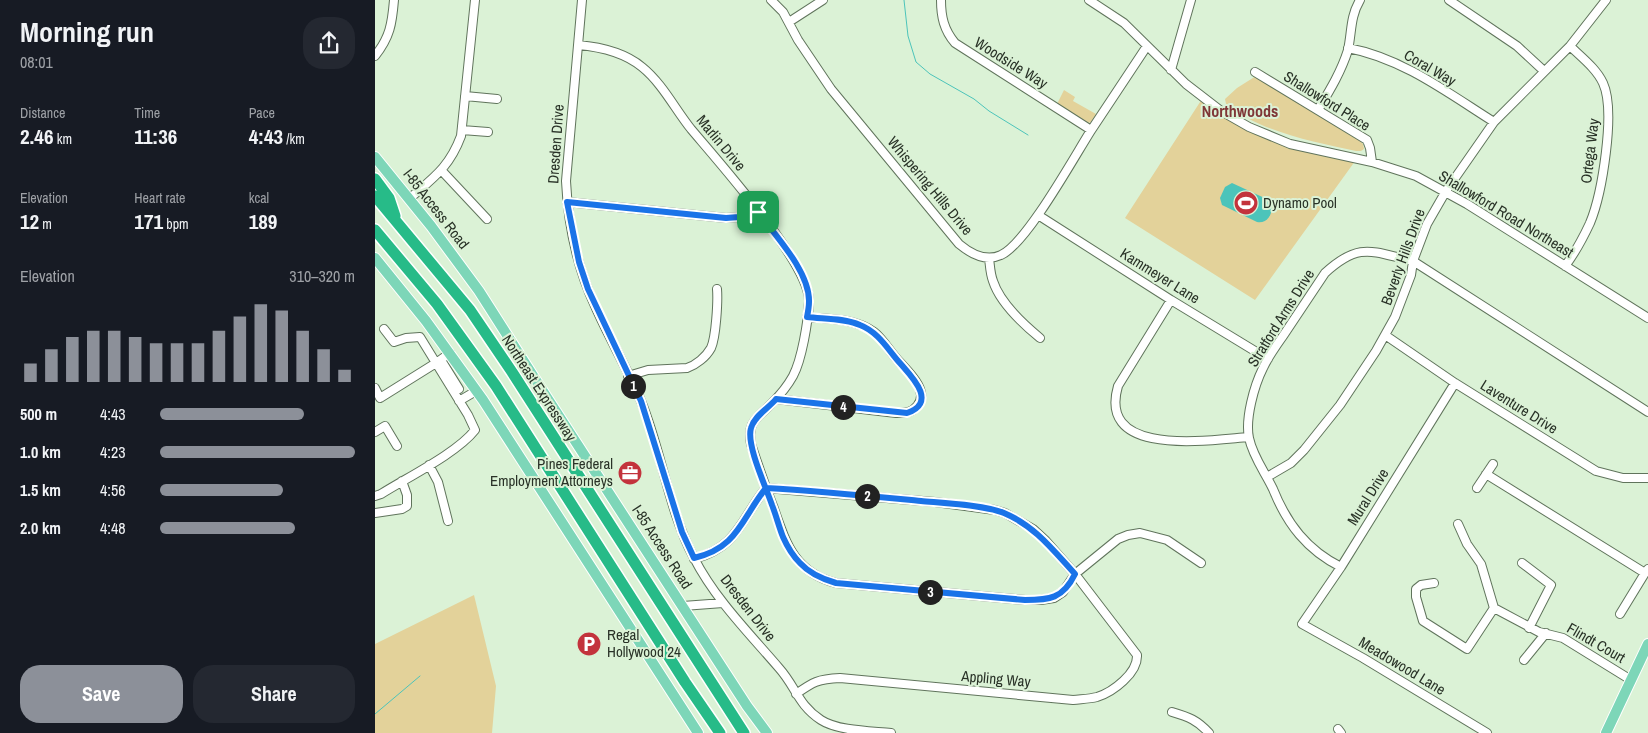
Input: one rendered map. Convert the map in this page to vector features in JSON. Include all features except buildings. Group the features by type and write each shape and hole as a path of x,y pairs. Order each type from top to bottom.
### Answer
{"highway":[{"path":"375,179 389,198 396,220"},
{"name":"Northeast Expressway","path":"375,196 470,310 507,364 744,733"},
{"path":"375,230 437,304 496,386 633,602 720,733"}],"main road":[{"name":"I-85 Access Road","path":"375,157 479,291 767,733"},
{"path":"375,258 450,353 473,386 698,733"},
{"path":"1606,733 1648,644"}],"street":[{"path":"375,56 385,43 392,20 394,0"},
{"path":"409,199 442,171 458,145 462,130 475,0"},
{"name":"Dresden Drive","path":"582,0 566,181 567,202 579,262 588,289 641,401 682,532 694,558 723,603 782,672 802,705 823,722 836,726 891,733"},
{"name":"Whispering Hills Drive","path":"771,0 783,12 798,40 831,89 959,244 968,252 989,258"},
{"path":"789,22 823,0"},
{"name":"Woodside Way","path":"941,0 943,21 955,43 1091,130"},
{"name":"Shallowford Road Northeast","path":"1089,0 1124,23 1186,84 1221,111 1249,127 1290,144 1372,162 1416,176 1446,191 1648,318"},
{"path":"1171,70 1191,0"},
{"path":"1318,110 1339,76 1348,48 1354,11 1360,0"},
{"path":"1449,0 1517,46 1544,71"},
{"name":"Beverly Hills Drive","path":"1267,476 1291,463 1304,450 1339,405 1376,351 1395,318 1427,224 1446,191 1494,122 1569,46 1606,0"},
{"name":"Marlin Drive","path":"579,45 616,52 643,68 653,77 758,212 800,272 806,286 809,301 799,362 793,377 751,427 751,444 784,539 801,564 812,574 836,583 1025,600 1054,598 1063,592 1075,574"},
{"path":"1040,338 1023,324 1001,296 993,283 989,258 1003,254 1011,248 1037,216 1147,46"},
{"name":"Ortega Way","path":"1565,266 1576,251 1597,204 1609,112 1607,95 1599,75 1569,46"},
{"name":"Coral Way","path":"1348,48 1379,55 1408,69 1494,122"},
{"name":"Shallowford Place","path":"1255,72 1367,140 1371,148 1372,162"},
{"path":"465,96 497,99"},
{"path":"462,130 488,132"},
{"path":"442,171 487,219"},
{"path":"567,202 726,218 758,212"},
{"name":"Kammeyer Lane","path":"1037,216 1268,359"},
{"name":"Stratford Arms Drive","path":"1341,567 1312,549 1299,535 1277,500 1267,476 1255,456 1248,436 1249,416 1255,388 1263,367 1325,273 1334,264 1352,253 1361,251 1384,253 1413,262 1648,412"},
{"path":"628,376 648,370 687,368 693,366 707,354 713,342 718,298 717,289"},
{"path":"1171,300 1118,386 1115,397 1119,417 1125,427 1131,432 1167,440 1192,441 1248,436"},
{"path":"776,399 896,413 913,411 920,402 922,395 918,383 874,332 850,321 807,317"},
{"path":"375,496 429,465 468,439 475,430 459,402 456,390 439,362 420,337 406,338 394,342 385,328"},
{"name":"Laventure Drive","path":"1385,335 1455,383 1596,471 1623,478 1648,478"},
{"path":"375,388 380,398 439,362 450,353"},
{"name":"Mural Drive","path":"1302,624 1341,567 1455,383"},
{"path":"456,390 473,386"},
{"path":"459,402 473,386"},
{"path":"375,432 385,426 397,446"},
{"path":"1477,488 1493,464"},
{"path":"429,465 438,482 448,521"},
{"path":"1487,474 1646,571 1620,614"},
{"path":"375,513 403,509 407,506 407,495 402,481"},
{"path":"694,558 712,553 726,544 766,488"},
{"name":"Appling Way","path":"766,488 935,502 995,510 1018,520 1033,529 1046,541 1075,574 1137,655 1135,665 1129,675 1113,688 1099,696 1088,699 1073,700 839,678 827,678 809,684 796,694"},
{"path":"1434,583 1421,585 1416,589 1416,597 1423,621 1467,649 1494,608 1481,564 1467,544 1458,524"},
{"path":"1075,574 1119,539 1140,533 1167,540 1201,563"},
{"path":"1522,563 1551,585 1529,628"},
{"path":"683,606 723,603"},
{"name":"Flindt Court","path":"1494,608 1529,628 1563,638 1631,680"},
{"name":"Meadowood Lane","path":"1302,624 1363,658 1487,733"},
{"path":"1524,660 1546,633"},
{"path":"1172,712 1192,718 1209,733"}],"shaded area":[{"path":"1256,76 1359,140 1363,144 1364,149 1356,151 1288,135 1255,122 1226,104 1225,99 1237,88"},
{"path":"1064,90 1075,97 1073,101 1096,114 1091,122 1085,122 1057,104"},
{"path":"1202,99 1244,123 1298,145 1358,157 1255,300 1125,218"},
{"path":"474,595 496,686 492,733 375,733 375,644"}],"water":[{"name":"Dynamo Pool","path":"1232,183 1271,201 1271,213 1265,221 1257,222 1222,205 1220,198 1225,187"}],"waterway":[{"path":"904,0 908,36 916,62 930,74 974,99 989,111 1028,135"},
{"path":"375,714 420,676"}],"place":[{"name":"Dynamo Pool","path":"1246,203"},
{"name":"Pines Federal Employment Attorneys","path":"630,473"},
{"name":"Regal Hollywood 24","path":"589,644"}],"district":[{"name":"Northwoods","path":"1240,111"}],"route":[{"path":"758,212 726,218 567,202 579,262 588,289 641,401 682,532 694,558 712,553 726,544 766,488 935,502 995,510 1005,513 1033,529 1075,574 1063,592 1054,598 1025,600 836,583 812,574 801,564 784,539 766,488 763,481 751,444 751,427 755,420 776,399 789,402 907,413 916,408 922,395 918,383 874,332 850,321 807,317 809,301 806,286 800,272 758,212"}]}
